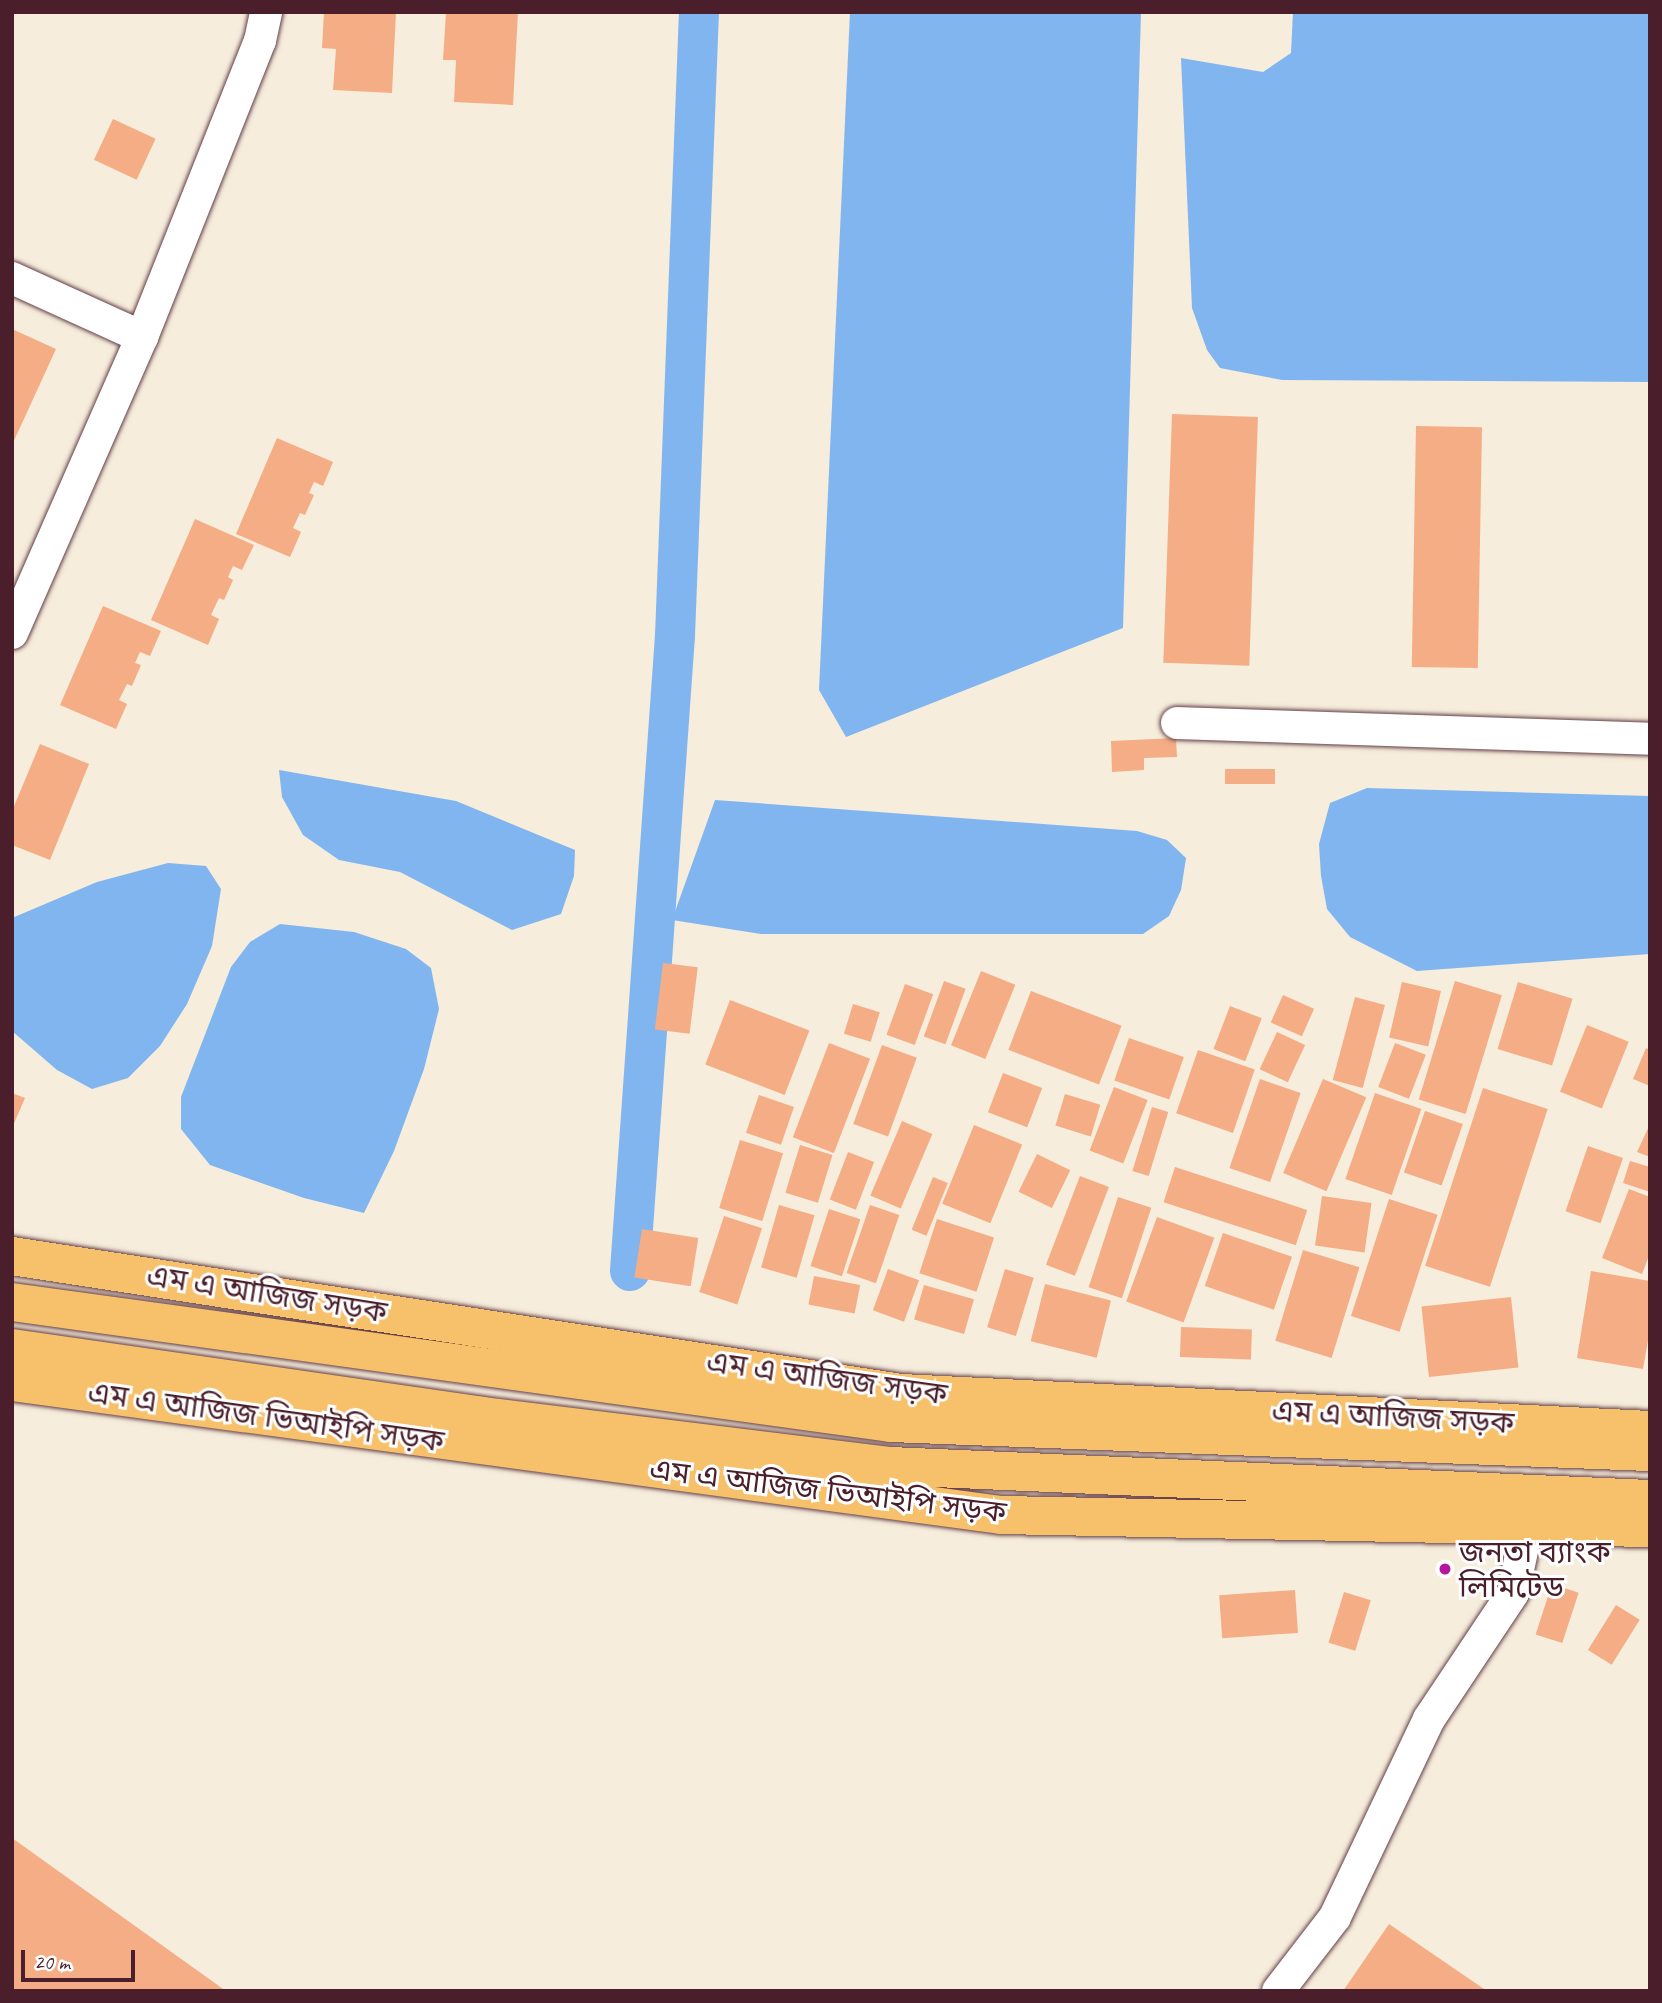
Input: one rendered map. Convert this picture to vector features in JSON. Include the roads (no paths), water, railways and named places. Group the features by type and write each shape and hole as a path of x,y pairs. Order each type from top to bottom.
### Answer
{"main road":[{"name":"এম এ আজিজ সড়ক","path":"12,1256 901,1392 1650,1430"},
{"path":"12,1302 891,1423 1650,1452"},
{"path":"12,1348 482,1416 890,1466 1650,1499"},
{"name":"এম এ আজিজ ভিআইপি সড়ক","path":"12,1382 1001,1515 1528,1523 1650,1528"}],"street":[{"path":"12,633 142,337 260,41 266,12"},
{"path":"12,278 142,337"},
{"path":"1177,723 1650,739"},
{"path":"1278,1991 1335,1917 1429,1719 1513,1592 1528,1523"}],"water":[{"path":"850,12 1141,12 1123,628 846,737 819,690"},
{"path":"1293,12 1650,12 1650,382 1282,380 1220,368 1207,350 1192,308 1181,58 1263,72 1291,53"},
{"path":"279,770 456,801 575,850 574,876 561,914 512,930 400,872 339,860 303,835 282,797"},
{"path":"1367,788 1650,796 1650,954 1417,971 1350,937 1327,909 1319,844 1330,803"},
{"path":"715,800 1137,831 1167,840 1186,858 1181,890 1169,916 1143,934 761,934 672,920"},
{"path":"168,863 206,866 221,889 212,946 187,1004 160,1046 128,1078 92,1089 57,1070 12,1031 12,918 97,882"},
{"path":"280,924 354,932 406,949 431,968 439,1009 424,1069 394,1151 364,1213 304,1198 210,1165 181,1129 181,1097 231,967 250,942"}],"waterway":[{"path":"630,1271 675,636 699,12"}],"place":[{"name":"জনতা ব্যাংক লিমিটেড","path":"1445,1569"}]}
